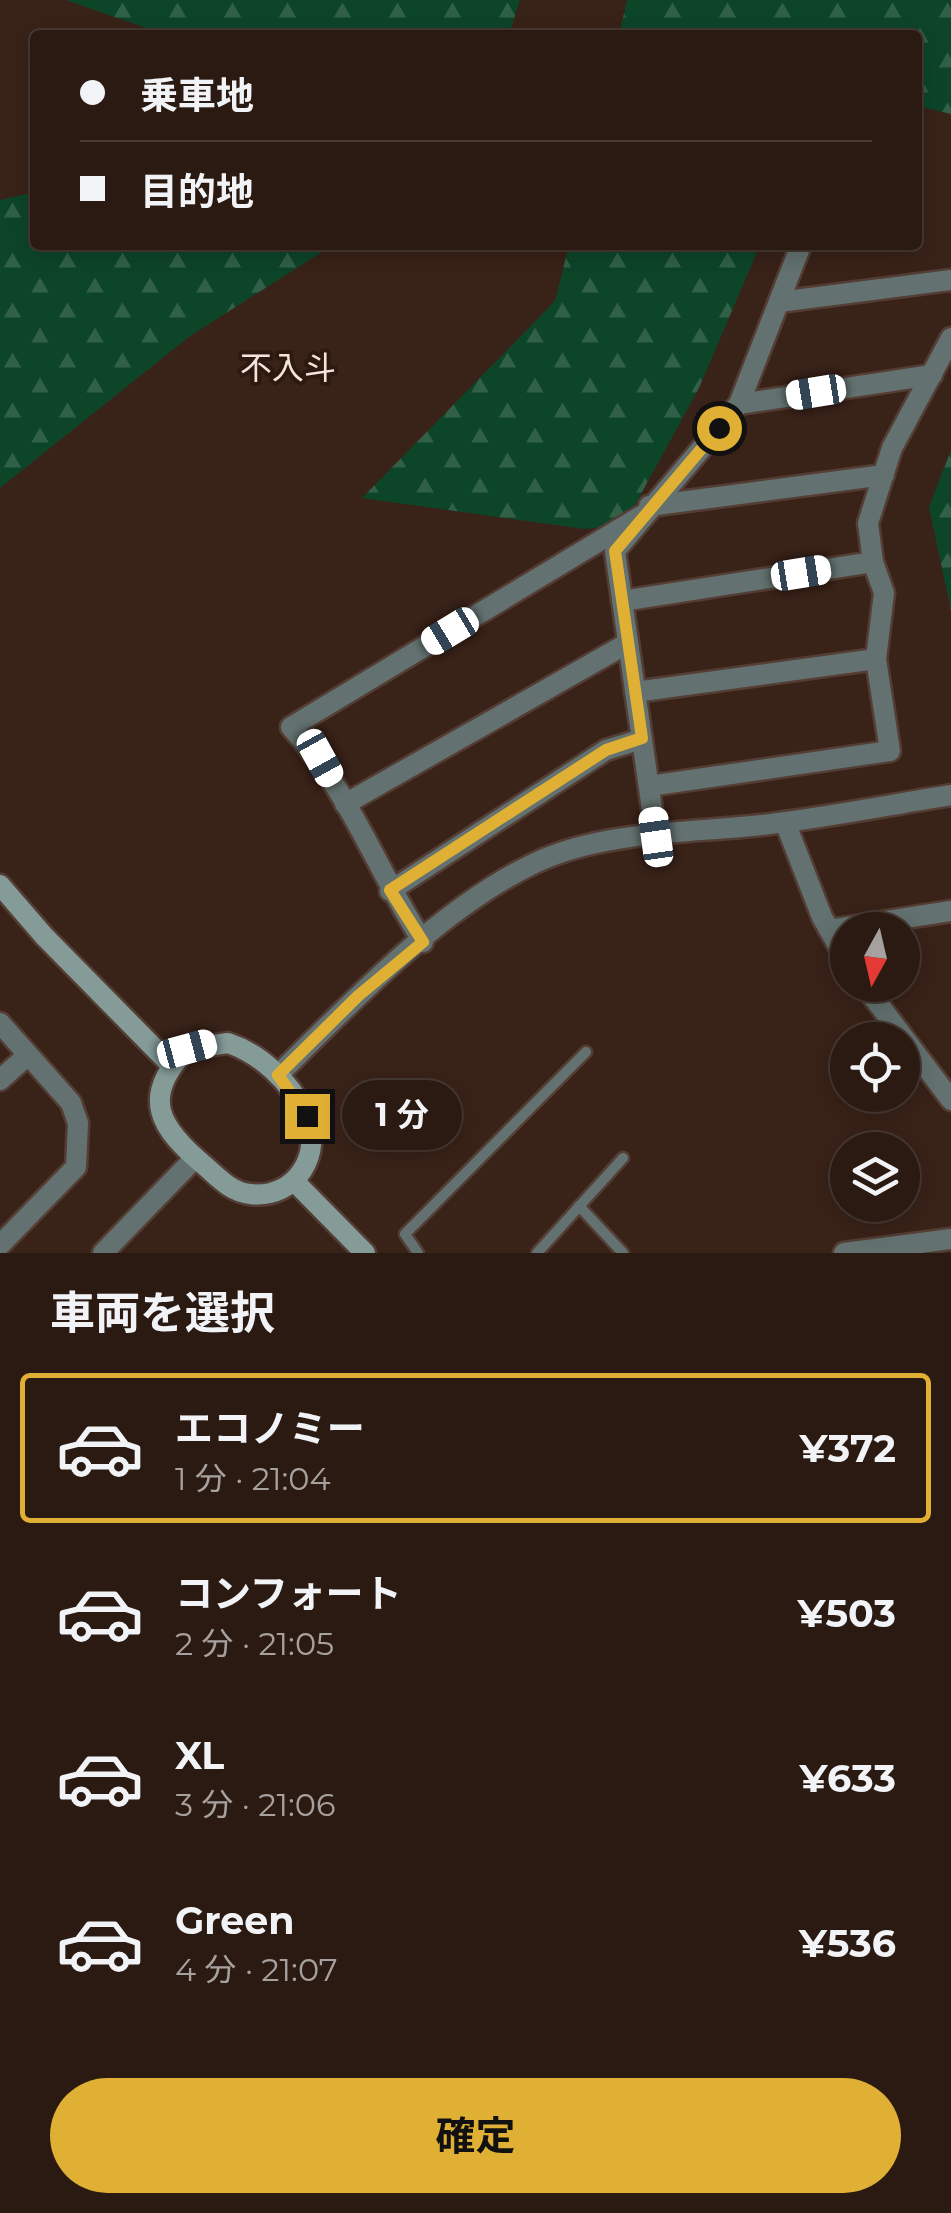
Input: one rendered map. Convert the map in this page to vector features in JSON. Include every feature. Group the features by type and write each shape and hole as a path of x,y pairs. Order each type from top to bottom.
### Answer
{"street":[{"path":"656,837 615,551 738,404 799,250"},
{"path":"778,302 951,280"},
{"path":"649,786 890,751 876,659 884,594 873,562 868,522 892,448 951,338"},
{"path":"738,404 932,374"},
{"path":"423,942 390,890 320,758 291,727 645,511 884,475"},
{"path":"622,601 873,562"},
{"path":"345,804 628,643"},
{"path":"635,692 876,659"},
{"path":"390,890 606,750 642,738"},
{"path":"278,1075 358,996 423,942 494,887 539,861 582,846 784,822 951,795"},
{"path":"784,822 830,933"},
{"path":"0,885 44,936 171,1065"},
{"path":"828,930 951,911"},
{"path":"877,1002 951,1100"},
{"path":"0,1023 70,1102 78,1124 76,1167 0,1246"},
{"path":"228,1043 246,1049 278,1075 300,1102 312,1132 308,1164 294,1181 276,1191 249,1194 234,1190 195,1158 167,1128 158,1104 162,1081 171,1065 187,1049 228,1043"},
{"path":"0,1080 28,1055"},
{"path":"114,1246 195,1158"},
{"path":"294,1181 366,1253"},
{"path":"844,1253 951,1239"}],"lane":[{"path":"418,1253 405,1234 586,1052"},
{"path":"537,1253 623,1158"},
{"path":"579,1206 623,1253"}],"green space":[{"path":"66,0 520,0 511,30 152,30"},
{"path":"627,0 951,0 951,114 922,107 922,30 620,30"},
{"path":"30,193 30,250 325,250 190,336 0,488 0,200"},
{"path":"568,250 758,250 699,388 624,525 584,529 362,498 555,301"},
{"path":"951,450 951,611 929,507"}],"district":[{"name":"不入斗","path":"288,367"}],"route":[{"path":"307,1116 278,1075 358,996 423,942 390,890 606,750 642,738 615,551 719,428"}]}
